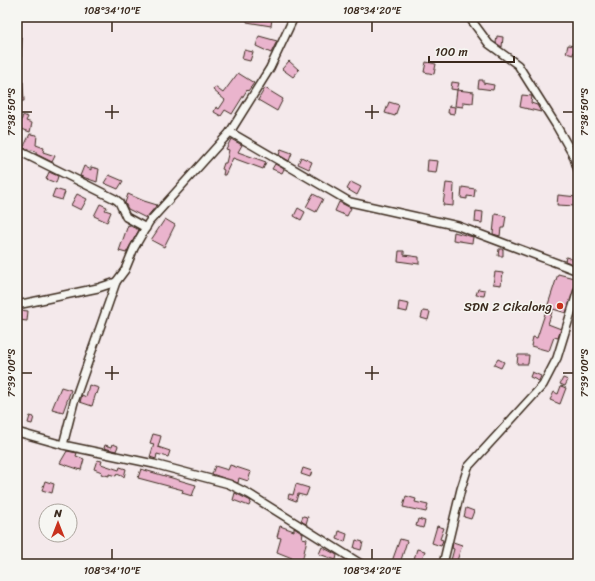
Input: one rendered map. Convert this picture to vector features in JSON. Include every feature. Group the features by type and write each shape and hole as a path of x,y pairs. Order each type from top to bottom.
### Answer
{"street":[{"path":"63,445 74,402 116,282 126,270 134,248 146,228 230,132 270,68 294,17"},
{"path":"469,17 489,44 518,65 563,137 573,155 578,170"},
{"path":"230,132 350,202 458,226 578,271"},
{"path":"17,150 115,199 119,202 126,217 146,228"},
{"path":"17,305 98,288 116,282"},
{"path":"443,564 461,489 468,467 543,385 557,358 578,290"},
{"path":"17,432 63,445 154,464 229,484 249,494 361,564"}],"building":[{"path":"247,17 272,18 271,26 247,22"},
{"path":"259,36 277,41 271,53 256,46"},
{"path":"497,36 503,37 502,47 496,43"},
{"path":"17,38 22,38 21,63 17,63"},
{"path":"568,45 575,46 573,55 566,53"},
{"path":"244,50 253,52 250,61 242,59"},
{"path":"289,61 299,70 293,77 282,69"},
{"path":"426,62 436,64 434,74 424,72"},
{"path":"238,73 254,83 248,91 247,90 232,114 225,110 221,116 214,112 216,107 219,109 225,100 213,90 215,87 223,93"},
{"path":"479,80 483,80 483,83 494,85 493,90 478,88"},
{"path":"17,82 23,82 24,101 17,101"},
{"path":"452,82 459,83 457,90 451,89"},
{"path":"265,88 283,99 277,111 258,100"},
{"path":"457,90 474,92 473,103 463,102 463,107 455,106"},
{"path":"522,95 532,96 531,103 537,105 541,112 520,107"},
{"path":"389,102 399,105 395,116 385,113"},
{"path":"449,106 455,107 454,114 448,113"},
{"path":"23,115 28,117 26,121 32,123 30,132 19,128"},
{"path":"30,134 37,135 36,145 44,148 43,152 55,156 52,162 36,154 36,151 23,148"},
{"path":"231,139 242,145 238,152 266,162 263,169 233,158 225,175 223,175 224,170 222,169 224,163 226,163 229,150 226,149"},
{"path":"281,149 292,153 289,161 279,155"},
{"path":"301,157 312,162 309,169 298,164"},
{"path":"428,160 438,161 436,173 427,172"},
{"path":"275,164 284,169 282,173 272,169"},
{"path":"84,166 91,170 91,167 99,169 97,182 80,176"},
{"path":"49,172 58,176 56,183 46,179"},
{"path":"109,175 123,181 118,189 104,183"},
{"path":"351,182 361,187 357,195 347,189"},
{"path":"446,183 454,184 453,206 443,205"},
{"path":"462,187 475,189 474,197 467,196 467,199 461,198"},
{"path":"55,189 65,192 62,200 52,197"},
{"path":"77,194 87,199 81,210 71,205"},
{"path":"128,194 157,205 146,218 128,209 125,203"},
{"path":"313,194 323,199 316,212 306,207"},
{"path":"558,195 577,197 576,206 557,205"},
{"path":"339,202 351,208 347,216 335,211"},
{"path":"100,204 107,207 105,210 111,212 107,222 94,216"},
{"path":"298,208 305,212 301,220 294,216"},
{"path":"476,211 483,212 482,223 475,222"},
{"path":"495,214 506,216 504,228 501,228 500,236 493,234"},
{"path":"165,219 175,225 164,247 151,240"},
{"path":"128,225 139,230 126,253 119,251"},
{"path":"454,232 473,237 472,243 453,240"},
{"path":"499,249 503,249 503,256 498,256"},
{"path":"399,251 404,251 404,255 419,257 419,264 398,261"},
{"path":"566,257 575,260 573,264 565,261"},
{"path":"495,272 503,273 501,285 493,284"},
{"path":"558,274 578,279 566,313 553,309 548,324 561,329 558,338 554,337 549,351 531,346 533,337 537,338"},
{"path":"478,289 485,290 484,296 476,295"},
{"path":"399,302 409,304 407,312 398,310"},
{"path":"20,310 28,311 27,321 19,320"},
{"path":"423,311 430,312 428,320 421,318"},
{"path":"518,355 529,355 528,364 517,364"},
{"path":"498,359 504,362 501,368 494,365"},
{"path":"532,372 541,376 539,381 530,377"},
{"path":"563,378 568,380 565,386 560,384"},
{"path":"89,385 99,388 92,406 80,402 82,395 86,397"},
{"path":"561,386 566,388 560,404 550,400 554,392 558,394"},
{"path":"61,387 71,390 63,412 52,409"},
{"path":"30,416 34,417 32,424 28,423"},
{"path":"153,434 161,436 158,447 170,451 168,457 157,454 156,459 150,457 154,444 150,443"},
{"path":"113,444 118,446 116,451 104,448 105,445 112,447"},
{"path":"67,451 77,453 76,456 84,459 81,470 60,463"},
{"path":"97,460 102,461 101,464 119,470 120,467 126,469 124,477 117,474 116,476 109,474 109,476 101,474 102,472 94,469"},
{"path":"230,465 251,472 248,481 239,478 238,483 212,474 215,466 228,470"},
{"path":"303,468 312,471 310,477 301,474"},
{"path":"141,469 196,485 192,496 182,493 183,490 138,478"},
{"path":"45,481 54,484 52,493 42,490"},
{"path":"296,484 309,488 306,496 298,494 296,501 288,498 289,494 293,495"},
{"path":"235,493 251,501 249,506 233,500"},
{"path":"406,496 416,499 415,502 428,505 426,512 403,507"},
{"path":"466,508 474,511 471,519 464,517"},
{"path":"303,516 308,517 306,524 301,521"},
{"path":"418,519 425,521 423,528 416,526"},
{"path":"280,526 294,531 294,528 303,534 302,538 307,539 302,562 277,552 281,538 277,537"},
{"path":"437,526 444,528 440,539 443,540 441,546 432,543"},
{"path":"339,531 347,534 345,542 337,539"},
{"path":"400,539 407,541 401,560 409,564 391,564"},
{"path":"356,540 363,542 361,550 354,548"},
{"path":"453,542 462,545 456,564 450,564 454,549 452,548"},
{"path":"322,547 337,555 336,560 319,554"},
{"path":"417,549 425,551 421,561 414,559"}],"place":[{"name":"SDN 2 Cikalong","path":"560,306"}]}
